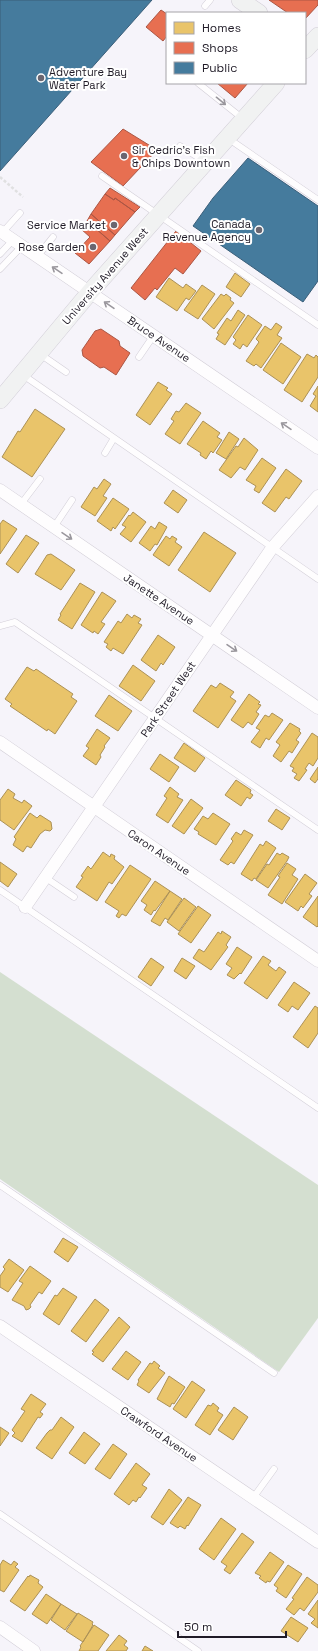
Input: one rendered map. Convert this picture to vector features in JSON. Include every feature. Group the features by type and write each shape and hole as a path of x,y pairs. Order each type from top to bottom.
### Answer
{"main road":[{"name":"University Avenue West","path":"0,400 90,292 275,84"}],"street":[{"name":"Bruce Avenue","path":"1,232 318,448"},
{"name":"Janette Avenue","path":"0,490 318,708"},
{"name":"Park Street West","path":"25,907 272,548 318,496"},
{"name":"Caron Avenue","path":"0,742 318,961"},
{"name":"Crawford Avenue","path":"0,1326 318,1541"},
{"path":"0,1627 34,1651"}],"lane":[{"path":"205,6 210,0"},
{"path":"199,84 243,119"},
{"path":"227,138 318,200"},
{"path":"180,146 205,162"},
{"path":"102,176 318,325"},
{"path":"1,232 20,213"},
{"path":"38,256 53,237"},
{"path":"0,254 17,243"},
{"path":"0,269 17,243"},
{"path":"139,357 154,335"},
{"path":"39,353 66,372"},
{"path":"21,374 318,579"},
{"path":"105,452 114,438"},
{"path":"21,504 40,479"},
{"path":"54,526 72,500"},
{"path":"0,626 15,622 318,830"},
{"path":"46,878 74,897"},
{"path":"0,890 318,1108"},
{"path":"0,1185 274,1373"},
{"path":"253,1498 274,1468"},
{"path":"0,1514 198,1651"}],"path":[{"path":"0,177 23,197"}],"green space":[{"path":"0,972 318,1185 318,1318 279,1372 0,1179"}],"building: Homes":[{"path":"235,273 250,284 241,297 226,287"},
{"path":"169,278 183,288 186,284 196,291 189,300 186,298 177,311 156,297"},
{"path":"202,285 215,294 198,319 184,310"},
{"path":"221,294 224,296 226,294 234,303 214,329 202,319"},
{"path":"238,310 245,315 225,345 216,339 219,334 217,333 227,318 231,321"},
{"path":"248,315 262,325 247,347 243,344 240,349 233,344 236,340 233,337"},
{"path":"276,323 282,327 277,335 282,338 261,368 256,364 254,366 246,361 259,342 256,339 265,326 271,330"},
{"path":"281,343 301,357 283,384 263,370"},
{"path":"307,354 314,358 316,355 318,357 318,377 302,402 284,390"},
{"path":"158,382 168,388 166,390 172,394 150,425 136,415"},
{"path":"318,386 318,412 310,406 316,396 313,394"},
{"path":"186,403 201,413 180,444 165,434 174,421 171,419 176,411 179,412"},
{"path":"35,409 65,429 32,477 2,457 18,431 20,432"},
{"path":"203,421 220,433 217,437 222,440 213,453 211,451 206,459 200,455 201,453 187,444"},
{"path":"229,432 239,439 226,459 216,453"},
{"path":"244,438 258,450 245,470 240,467 231,478 219,470 236,446 238,447"},
{"path":"262,458 276,468 259,493 254,490 256,486 246,480"},
{"path":"286,469 302,481 289,499 286,497 275,512 262,503"},
{"path":"104,479 111,484 103,496 107,498 95,516 81,507 94,487 97,489"},
{"path":"173,490 187,500 178,513 164,503"},
{"path":"113,498 129,509 115,529 113,527 111,531 97,521"},
{"path":"133,512 146,522 131,542 120,534 126,527 122,525"},
{"path":"3,520 17,529 0,554 0,524"},
{"path":"159,522 167,527 157,545 155,544 150,551 139,543 151,526 155,529"},
{"path":"204,532 236,553 210,592 178,570"},
{"path":"26,535 39,543 18,573 6,564"},
{"path":"166,536 170,539 172,536 177,539 175,542 182,547 169,566 153,555"},
{"path":"51,554 75,570 61,590 35,574 47,555"},
{"path":"80,583 95,592 72,629 58,620 61,615 60,614"},
{"path":"102,592 116,601 101,622 105,624 98,634 94,631 93,633 81,625"},
{"path":"127,614 132,618 134,615 141,619 138,623 142,625 123,654 113,648 111,651 106,647 108,644 104,642 118,621 121,623"},
{"path":"158,635 175,647 163,665 161,663 156,671 141,660"},
{"path":"133,665 155,681 141,701 119,686"},
{"path":"27,667 34,671 36,669 73,694 71,697 77,701 55,734 48,729 47,731 10,706 12,704 5,699"},
{"path":"220,683 234,692 230,697 236,701 218,728 193,711 211,685 216,688"},
{"path":"249,694 260,702 258,704 261,705 256,712 259,714 252,725 248,722 243,728 231,720"},
{"path":"109,695 132,711 118,731 95,716"},
{"path":"272,713 283,720 269,740 266,738 260,748 251,742 260,730 256,728 265,715 269,717"},
{"path":"290,723 300,729 299,731 301,733 296,740 299,742 292,753 289,751 281,762 273,756 280,745 276,742"},
{"path":"97,729 110,738 104,746 105,747 100,755 101,757 96,765 83,756 89,748 86,746"},
{"path":"312,733 318,737 318,758 313,766 309,763 305,769 307,770 299,781 294,778 297,774 292,771 294,768 290,766"},
{"path":"184,743 205,758 195,772 174,758"},
{"path":"160,754 179,767 169,782 150,769"},
{"path":"318,767 318,779 315,783 310,779"},
{"path":"236,780 251,790 250,793 253,795 250,799 247,797 241,806 225,795"},
{"path":"170,787 179,794 177,797 183,800 168,823 156,815 167,798 164,796"},
{"path":"8,789 15,794 13,798 22,803 24,800 32,806 14,830 0,820 0,800"},
{"path":"191,799 203,808 184,834 172,826"},
{"path":"276,809 290,818 282,830 268,821"},
{"path":"30,813 37,818 40,815 51,822 52,829 50,831 45,830 40,834 31,848 27,846 23,852 13,845 16,839 14,837"},
{"path":"213,813 230,824 216,845 198,834 199,832 194,829 203,816 208,819"},
{"path":"244,830 253,835 234,864 231,862 228,865 220,860 233,841 231,839 236,832 241,835"},
{"path":"266,841 276,848 256,879 254,878 252,881 241,874 260,844 263,846"},
{"path":"103,852 110,857 111,854 115,856 114,859 124,867 112,884 109,882 97,901 76,887 88,866 91,869"},
{"path":"277,853 280,855 282,853 289,857 268,888 256,880"},
{"path":"0,862 17,874 8,887 0,881"},
{"path":"287,863 296,869 292,875 298,879 282,904 268,895"},
{"path":"130,865 151,879 126,916 122,914 119,918 116,916 119,911 105,902"},
{"path":"305,874 317,883 309,894 312,896 303,908 301,906 298,911 285,902"},
{"path":"155,881 170,891 151,915 144,910 147,905 141,901"},
{"path":"170,891 182,899 168,920 165,918 160,926 151,921"},
{"path":"318,896 318,926 317,927 303,917"},
{"path":"184,898 196,907 179,931 167,922"},
{"path":"198,906 211,915 191,943 178,934"},
{"path":"222,931 231,937 226,945 228,947 211,970 193,958 199,949 204,952 218,932 221,934"},
{"path":"237,947 252,957 241,974 240,973 234,979 227,975 232,968 226,964"},
{"path":"263,956 271,961 268,965 276,971 279,967 286,972 267,999 244,983"},
{"path":"151,958 164,967 151,986 138,977"},
{"path":"182,958 195,966 186,979 174,971"},
{"path":"294,982 310,993 298,1010 292,1006 288,1012 278,1005"},
{"path":"315,1006 318,1008 318,1033 308,1048 293,1037"},
{"path":"63,1238 78,1247 68,1262 54,1252"},
{"path":"9,1259 24,1270 8,1292 0,1287 0,1276 5,1269 3,1267"},
{"path":"30,1266 51,1281 42,1294 39,1292 30,1305 31,1307 26,1310 24,1306 12,1300 23,1283 19,1281"},
{"path":"63,1288 77,1297 59,1325 43,1314 55,1295 57,1296"},
{"path":"95,1299 109,1310 86,1342 71,1331"},
{"path":"119,1317 130,1327 103,1362 92,1354 94,1352 92,1351"},
{"path":"126,1351 141,1362 128,1380 112,1369"},
{"path":"154,1361 160,1366 158,1368 165,1373 149,1393 137,1385 138,1380 150,1363 152,1364"},
{"path":"169,1376 185,1387 174,1404 172,1403 170,1407 157,1399"},
{"path":"192,1381 205,1390 186,1418 173,1409"},
{"path":"31,1394 46,1404 40,1412 43,1414 40,1418 38,1417 22,1442 12,1436 15,1433 12,1430 25,1411 21,1409"},
{"path":"213,1403 219,1408 217,1411 223,1415 210,1435 195,1425 208,1405 211,1406"},
{"path":"234,1407 248,1417 233,1440 218,1430"},
{"path":"61,1417 74,1427 52,1459 36,1448"},
{"path":"0,1427 9,1433 0,1446"},
{"path":"84,1432 100,1444 85,1464 69,1453"},
{"path":"113,1444 127,1454 110,1479 95,1469"},
{"path":"136,1463 150,1474 142,1485 147,1488 136,1502 133,1500 129,1505 114,1494"},
{"path":"169,1489 182,1500 163,1525 151,1517"},
{"path":"188,1497 201,1505 185,1529 180,1526 178,1528 170,1523"},
{"path":"221,1518 236,1529 214,1560 199,1549"},
{"path":"242,1533 254,1542 230,1574 224,1570 227,1566 221,1562"},
{"path":"270,1552 284,1562 270,1582 267,1581 266,1583 259,1578 261,1576 255,1573"},
{"path":"3,1560 11,1565 14,1561 18,1564 15,1567 19,1570 4,1592 0,1590 0,1565"},
{"path":"288,1565 302,1574 286,1598 276,1591 278,1588 274,1585"},
{"path":"30,1575 39,1580 38,1583 43,1587 25,1611 10,1601"},
{"path":"307,1577 318,1585 318,1592 304,1611 300,1608 294,1615 286,1609 294,1599 292,1598"},
{"path":"46,1594 61,1604 47,1624 32,1614"},
{"path":"318,1600 318,1628 311,1623 315,1619 308,1614"},
{"path":"61,1604 77,1614 65,1630 51,1620"},
{"path":"78,1613 93,1622 93,1625 83,1642 66,1631"},
{"path":"291,1617 308,1628 298,1642 281,1631"},
{"path":"94,1625 109,1635 98,1651 79,1651 80,1646"},
{"path":"119,1635 127,1641 124,1645 128,1648 126,1651 106,1651"},
{"path":"145,1646 153,1651 142,1651"}],"building: Shops":[{"path":"269,0 318,0 318,5 306,18 306,12 287,12"},
{"path":"161,10 166,13 166,37 163,41 146,27"},
{"path":"218,84 247,84 235,98"},
{"name":"Sir Cedric's Fish & Chips Downtown","path":"123,129 157,150 123,186 91,162"},
{"path":"110,188 140,207 135,212 115,198 114,200 105,194"},
{"name":"Service Market","path":"105,194 114,200 115,198 135,212 115,235 91,214"},
{"path":"91,214 115,235 110,241 87,221"},
{"name":"Rose Garden","path":"87,221 110,241 89,264 75,253 90,237 81,229"},
{"path":"176,231 201,251 183,274 175,268 157,290 155,288 145,300 131,288"},
{"path":"101,329 119,341 120,346 130,353 116,375 104,367 100,368 83,356 82,350 95,331"}],"building: Public":[{"name":"Adventure Bay Water Park","path":"0,0 152,0 0,171"},
{"name":"Canada Revenue Agency","path":"248,158 318,206 318,281 303,302 193,226 213,198"}],"place":[{"name":"Adventure Bay Water Park","path":"41,78"},
{"name":"Sir Cedric's Fish & Chips Downtown","path":"124,156"},
{"name":"Service Market","path":"114,225"},
{"name":"Canada Revenue Agency","path":"259,230"},
{"name":"Rose Garden","path":"93,247"}]}
